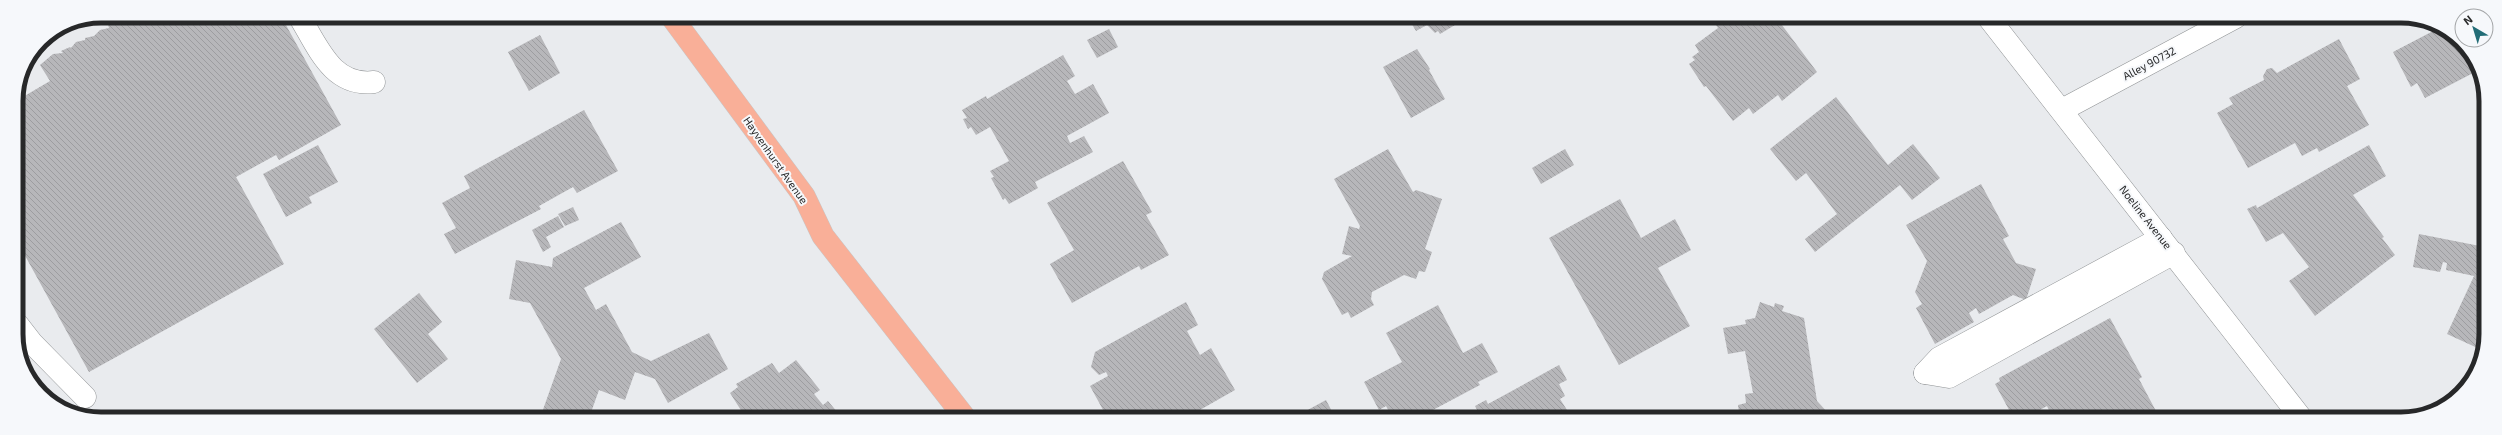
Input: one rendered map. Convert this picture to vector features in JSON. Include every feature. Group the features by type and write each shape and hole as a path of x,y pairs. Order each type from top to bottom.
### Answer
{"main road":[{"name":"Hayvenhurst Avenue","path":"676,23 804,196 823,236 961,412"}],"street":[{"path":"304,23 326,60 342,77 360,84 374,82"},
{"name":"Noeline Avenue","path":"1993,23 2297,412"},
{"name":"Alley 90732","path":"2062,110 2225,23"},
{"path":"2167,245 1949,377 1925,373 1939,358 2167,245"},
{"path":"23,331 32,343 85,397"}],"building":[{"path":"111,23 285,23 341,125 279,160 276,155 236,177 284,264 89,372 23,252 23,101 23,97 50,81 40,65 53,54 63,53 61,51 70,47 71,48 76,42 94,36 100,30 109,28 108,25"},
{"path":"1411,23 1458,23 1440,34 1438,31 1435,33 1427,25 1416,31"},
{"path":"1714,23 1780,23 1817,72 1782,101 1778,95 1753,114 1749,108 1733,121 1706,86 1704,87 1689,64 1695,60 1692,57 1699,52 1695,45 1718,28"},
{"path":"1109,29 1118,47 1097,58 1087,40"},
{"path":"2434,30 2452,42 2454,44 2454,48 2458,48 2463,53 2474,73 2425,98 2417,83 2411,87 2393,52"},
{"path":"540,35 560,73 529,91 508,52"},
{"path":"2339,39 2360,79 2347,86 2369,125 2319,152 2317,148 2302,156 2295,143 2248,168 2217,113 2233,104 2229,98 2264,80 2263,76 2267,69 2272,68 2277,73"},
{"path":"1417,49 1430,69 1429,70 1445,99 1411,118 1383,67"},
{"path":"1063,55 1075,76 1067,81 1075,94 1093,84 1109,113 1067,136 1070,143 1084,136 1093,152 1035,182 1038,188 1009,204 1005,198 1003,200 991,178 994,177 990,171 1009,161 990,127 976,135 971,127 968,129 963,119 967,118 962,110 986,96 987,99"},
{"path":"1836,97 1888,165 1913,144 1940,178 1912,200 1900,185 1815,252 1805,239 1837,214 1806,173 1796,181 1770,149"},
{"path":"584,110 618,171 577,193 573,187 539,206 541,209 455,254 444,234 456,228 442,203 470,188 464,176"},
{"path":"318,145 338,182 309,197 312,203 286,217 263,174"},
{"path":"2369,145 2386,176 2353,195 2384,237 2382,238 2395,255 2315,316 2289,281 2309,267 2283,233 2266,242 2247,209 2256,205 2257,208"},
{"path":"1388,149 1413,192 1416,190 1442,199 1425,249 1432,252 1425,272 1419,271 1416,279 1404,275 1372,292 1371,299 1374,305 1351,318 1348,312 1342,315 1322,279 1324,272 1352,256 1342,254 1349,226 1359,229 1360,226 1334,179"},
{"path":"1565,149 1574,165 1541,184 1532,168"},
{"path":"1123,161 1152,212 1146,215 1169,255 1141,270 1139,266 1072,303 1050,264 1074,250 1047,203"},
{"path":"1981,184 2009,236 2003,239 2016,263 2036,269 2026,300 2013,295 1979,314 1976,308 1969,313 1974,322 1935,344 1916,308 1922,304 1915,292 1927,261 1906,225"},
{"path":"1620,199 1641,238 1675,219 1691,250 1658,268 1690,326 1619,365 1549,238"},
{"path":"573,207 579,220 565,226 558,214"},
{"path":"558,216 564,227 546,237 551,247 543,252 532,230"},
{"path":"621,222 641,257 584,288 596,310 606,304 632,352 651,361 709,333 728,369 668,403 655,379 635,372 625,400 599,390 591,412 542,412 561,359 530,303 509,299 516,260 552,267 553,258"},
{"path":"2419,234 2479,246 2478,348 2447,334 2474,276 2446,270 2447,263 2443,262 2440,272 2413,267"},
{"path":"419,293 442,322 428,334 448,359 417,383 374,329"},
{"path":"1186,302 1198,325 1187,331 1200,355 1211,348 1235,390 1196,412 1104,412 1090,386 1108,376 1106,372 1099,375 1091,367 1095,352"},
{"path":"1760,302 1774,307 1775,303 1784,306 1782,311 1804,318 1817,401 1827,412 1739,412 1738,405 1746,403 1745,394 1753,393 1745,351 1728,354 1723,328 1746,324 1745,320 1755,318"},
{"path":"1438,305 1463,353 1482,343 1498,372 1478,382 1480,385 1432,412 1389,412 1386,406 1379,410 1364,382 1402,362 1386,333"},
{"path":"2110,318 2142,377 2139,379 2156,412 2050,412 2047,406 2036,412 2010,412 1995,384 2000,381 1999,378"},
{"path":"796,360 820,390 814,394 823,405 828,401 837,412 742,412 730,393 738,387 736,384 772,363 779,373"},
{"path":"1559,365 1567,380 1559,384 1565,396 1560,399 1567,410 1563,412 1478,412 1475,406 1486,400 1488,404"},
{"path":"1326,400 1332,412 1304,412"}]}
